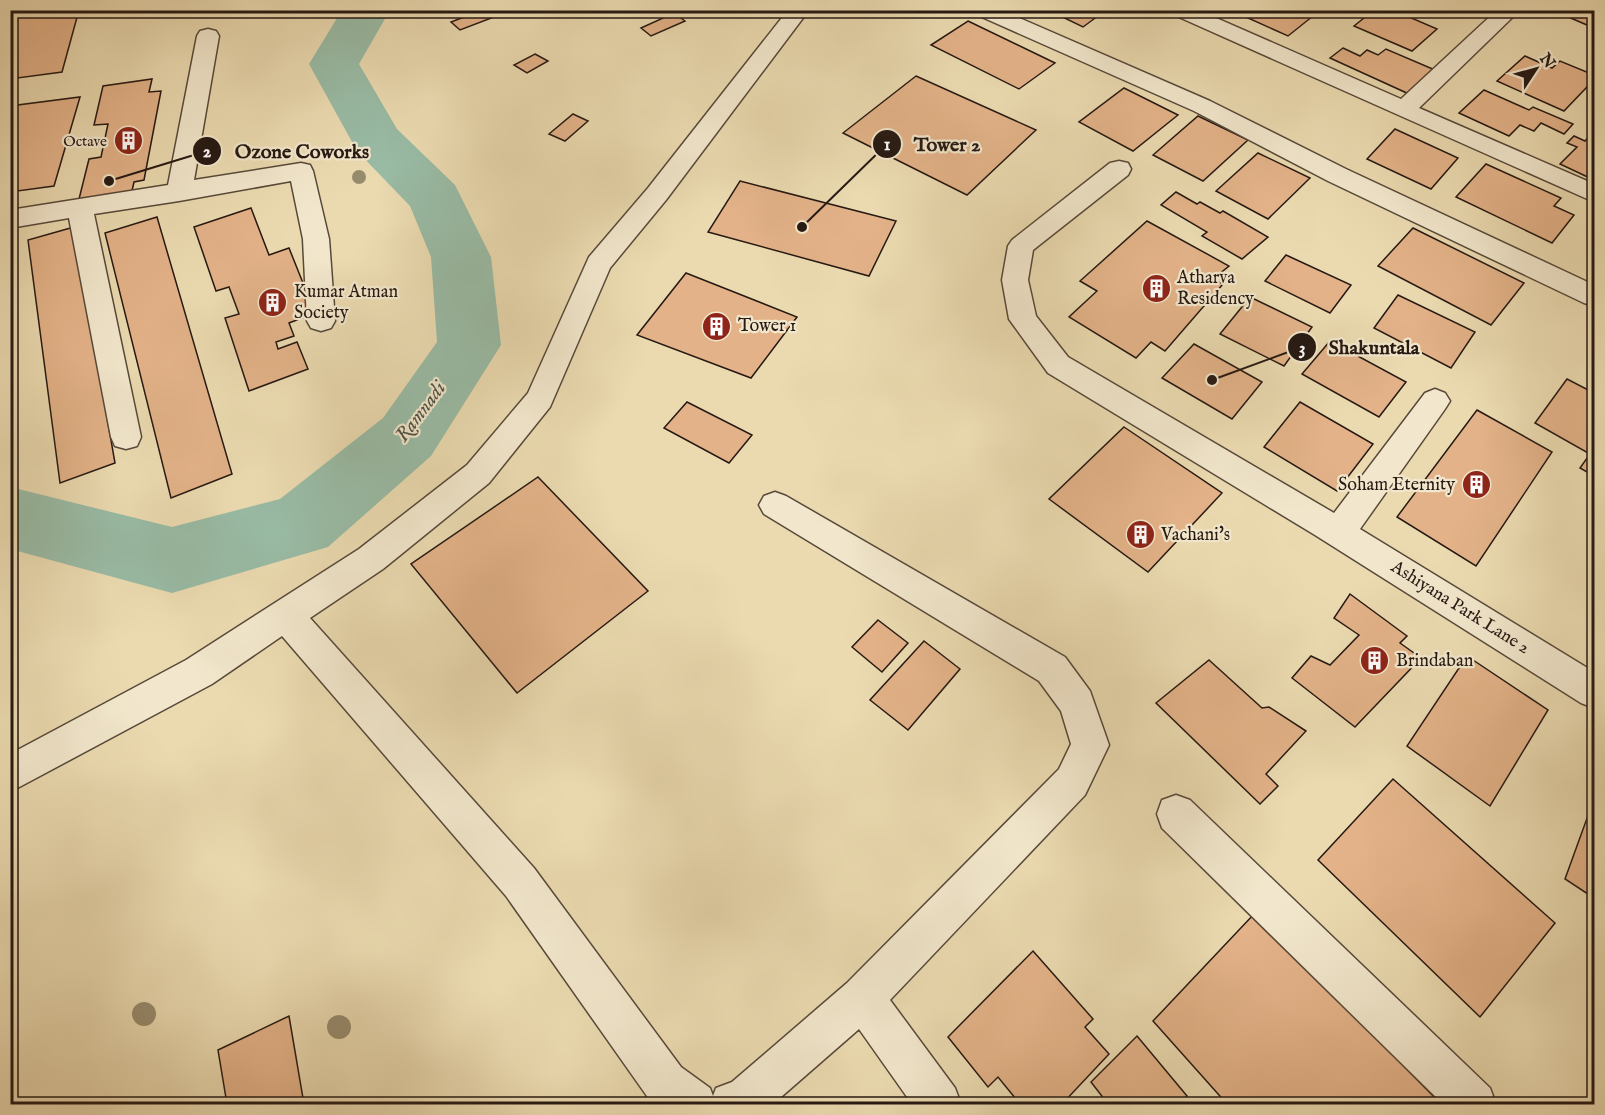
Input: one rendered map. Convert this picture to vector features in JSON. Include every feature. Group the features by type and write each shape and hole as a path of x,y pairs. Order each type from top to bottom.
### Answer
{"street":[{"path":"10,774 199,672 371,559 478,474 540,399 598,264 657,194 799,10"},
{"path":"982,10 1202,106 1337,175 1594,296"},
{"path":"1403,110 1510,10"},
{"path":"1186,12 1594,194"},
{"path":"168,194 208,36"},
{"name":"Ashiyana Park Lane 2","path":"1119,169 1021,246 1015,280 1023,319 1058,365 1332,529 1594,691"},
{"path":"10,219 301,171 316,239 321,321"},
{"path":"80,208 126,437"},
{"path":"1332,529 1435,401"},
{"path":"732,1104 747,1098 862,998 1072,782 1090,745 1077,703 1052,669 775,505"},
{"path":"285,615 520,882 665,1083 694,1104"},
{"path":"1176,814 1474,1104"},
{"path":"862,998 939,1104"}],"building":[{"path":"15,10 79,10 62,72 10,79 10,24"},
{"path":"214,10 263,10 261,14 212,13"},
{"path":"487,10 494,17 460,30 451,22"},
{"path":"1048,10 1106,10 1083,27"},
{"path":"1241,10 1301,10 1313,16 1288,36 1237,13"},
{"path":"1374,10 1393,10 1437,29 1412,51 1354,26"},
{"path":"1552,10 1594,10 1594,28"},
{"path":"674,13 685,21 651,36 641,28"},
{"path":"968,21 1055,63 1019,89 931,45"},
{"path":"1343,48 1360,56 1367,50 1378,55 1386,49 1435,70 1409,94 1330,58"},
{"path":"535,54 548,61 527,73 514,65"},
{"path":"1525,56 1552,68 1560,61 1594,75 1594,88 1593,90 1587,87 1564,111 1497,81"},
{"path":"916,76 1036,130 967,195 843,133"},
{"name":"Octave","path":"152,79 149,92 161,91 144,180 134,182 131,195 78,203 89,159 101,157 108,124 94,125 103,86"},
{"path":"1124,88 1178,115 1133,151 1079,122"},
{"path":"1484,90 1529,110 1533,107 1573,124 1564,134 1541,123 1534,131 1520,125 1509,136 1459,113"},
{"path":"80,97 54,186 10,192 10,106"},
{"path":"573,114 588,121 565,141 549,134"},
{"path":"1198,116 1248,140 1203,181 1153,155"},
{"path":"1395,129 1458,158 1431,189 1367,159"},
{"path":"1594,131 1594,180 1560,164 1577,147 1567,143 1574,136 1585,141"},
{"path":"1258,153 1310,178 1268,219 1216,191"},
{"path":"1486,164 1561,198 1554,206 1574,215 1552,243 1456,197"},
{"path":"740,181 896,221 869,276 708,232"},
{"path":"1176,192 1197,204 1200,202 1220,213 1223,211 1268,237 1242,259 1202,236 1207,232 1161,205"},
{"name":"Kumar Atman Society","path":"251,208 269,255 289,248 315,313 289,323 294,336 276,342 278,349 297,342 308,369 249,391 225,318 239,314 229,287 216,291 194,227"},
{"path":"157,217 232,474 171,498 105,233"},
{"name":"Atharva Residency","path":"1147,221 1229,266 1213,279 1223,284 1165,351 1151,342 1136,358 1069,317 1097,291 1080,281"},
{"path":"74,227 115,463 60,483 28,240"},
{"path":"1413,228 1524,283 1491,325 1378,266"},
{"path":"1286,255 1351,285 1330,313 1265,281"},
{"name":"Tower 1","path":"686,273 797,317 751,378 637,335"},
{"path":"1398,295 1475,332 1451,368 1374,328"},
{"path":"1250,297 1312,327 1284,366 1220,334"},
{"path":"1330,341 1406,382 1379,417 1302,374"},
{"path":"1194,344 1262,382 1232,419 1162,378"},
{"path":"1567,379 1594,393 1594,476 1580,468 1590,454 1535,423"},
{"path":"687,402 752,435 729,463 664,428"},
{"path":"1300,402 1373,444 1337,491 1264,447"},
{"name":"Soham Eternity","path":"1477,410 1552,452 1476,566 1397,517"},
{"name":"Vachani's","path":"1124,427 1222,493 1148,572 1049,499"},
{"path":"538,477 648,591 517,693 411,564"},
{"name":"Brindaban","path":"1350,594 1407,636 1400,643 1421,658 1355,727 1292,678 1311,656 1330,665 1359,635 1334,618"},
{"path":"878,620 908,643 882,672 852,647"},
{"path":"924,641 960,669 908,730 870,700"},
{"path":"1467,656 1548,710 1490,806 1407,746"},
{"path":"1209,660 1262,708 1269,707 1306,731 1266,774 1278,786 1260,804 1156,703"},
{"path":"1393,779 1555,923 1480,1017 1318,860"},
{"path":"1594,799 1594,898 1565,879"},
{"path":"1254,914 1441,1104 1227,1104 1153,1021"},
{"path":"1033,951 1093,1019 1085,1027 1109,1054 1062,1104 1020,1104 998,1077 988,1087 948,1037"},
{"path":"289,1016 304,1104 227,1104 218,1050"},
{"path":"1137,1036 1187,1096 1178,1104 1108,1104 1091,1082"}],"waterway":[{"name":"Ramnadi","path":"10,518 172,560 302,525 407,437 469,345 461,257 435,198 376,139 334,64 366,10"}],"place":[{"name":"Octave","path":"128,141"},
{"name":"Ozone Coworks","path":"109,181"},
{"name":"Tower 2","path":"802,227"},
{"name":"Atharva Residency","path":"1156,288"},
{"name":"Kumar Atman Society","path":"273,302"},
{"name":"Tower 1","path":"717,326"},
{"name":"Shakuntala","path":"1212,380"},
{"name":"Soham Eternity","path":"1476,485"},
{"name":"Vachani's","path":"1140,535"},
{"name":"Brindaban","path":"1375,661"}]}
